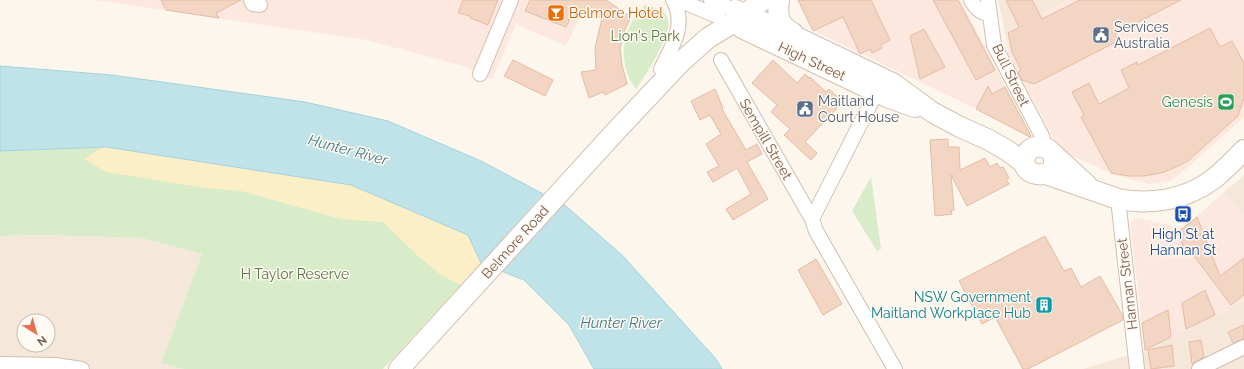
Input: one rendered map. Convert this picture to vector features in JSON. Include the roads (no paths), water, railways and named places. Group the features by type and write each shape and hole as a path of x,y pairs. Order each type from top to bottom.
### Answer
{"main road":[{"path":"731,11 763,0"},
{"path":"779,0 778,16 781,23 786,29 807,42"},
{"name":"Belmore Road","path":"632,115 661,69 684,42 700,29 731,11"},
{"name":"Belmore Road","path":"399,369 616,131 691,53 708,38 731,11"},
{"name":"High Street","path":"731,11 807,42 880,85"},
{"name":"High Street","path":"731,11 880,85 946,120 989,140 1021,147 1039,153"},
{"path":"1094,191 1039,153 1028,170 1037,175 1046,174 1094,191 1118,199 1128,201 1160,201 1192,192 1212,180 1244,150"}],"street":[{"path":"480,74 511,0"},
{"path":"661,69 673,46 679,28 679,12 673,0"},
{"name":"High Street","path":"679,0 731,11"},
{"path":"970,0 977,10 983,14 990,14"},
{"name":"Bull Street","path":"988,0 994,45 1042,136 1044,143 1039,153"},
{"name":"Sempill Street","path":"721,60 812,219 816,231 895,369"},
{"path":"812,219 880,85"},
{"name":"Hannan Street","path":"1118,199 1137,369"},
{"path":"1199,369 1244,347"},
{"path":"0,364 54,365 82,369"}],"water":[{"name":"Hunter River","path":"0,66 112,75 305,102 388,121 481,161 566,206 623,256 716,359 722,369 594,369 569,325 524,280 481,263 468,235 351,185 106,147 0,151"}],"place":[{"name":"Belmore Hotel","path":"556,13"},
{"name":"Services Australia","path":"1101,35"},
{"name":"Genesis","path":"1226,102"},
{"name":"Maitland Court House","path":"805,109"},
{"name":"High St at Hannan St","path":"1183,214"},
{"name":"NSW Government Maitland Workplace Hub","path":"1044,305"}],"park label":[{"name":"Lion's Park","path":"645,36"},
{"name":"H Taylor Reserve","path":"295,274"}]}
